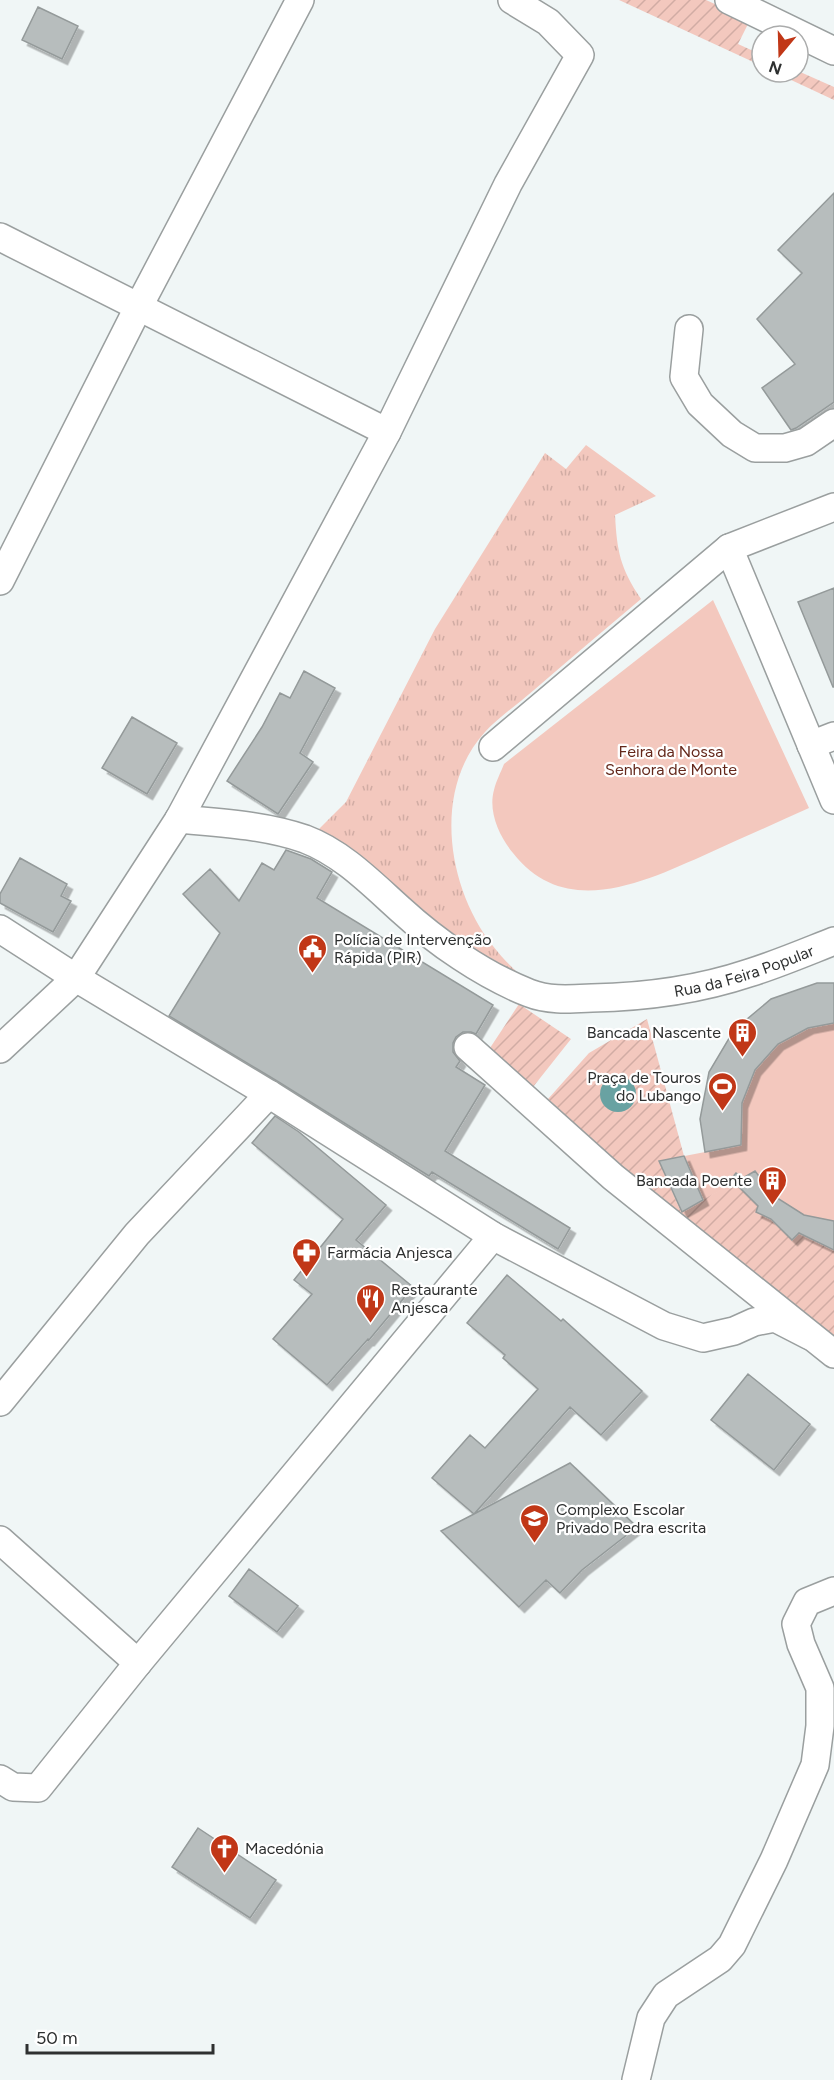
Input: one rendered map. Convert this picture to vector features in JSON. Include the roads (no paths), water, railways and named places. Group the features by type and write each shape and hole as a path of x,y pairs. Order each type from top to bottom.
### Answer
{"street":[{"path":"0,581 139,306 300,0"},
{"path":"0,1049 76,978 179,819 387,432 508,184 580,55 548,22 512,0"},
{"path":"729,0 834,51"},
{"path":"0,237 387,432"},
{"path":"689,329 684,378 700,404 732,434 755,448 785,448 806,441 834,423"},
{"path":"493,747 729,548 834,507"},
{"path":"729,548 823,741 834,800"},
{"name":"Rua da Feira Popular","path":"179,819 259,827 306,840 366,877 400,910 461,958 530,994 557,999 651,995 688,989 748,974 834,941"},
{"path":"0,929 76,978 269,1094 493,1236 664,1326 703,1338 775,1318 810,1336"},
{"path":"468,1047 613,1177 834,1354"},
{"path":"0,1402 137,1234 269,1094"},
{"path":"0,1779 13,1788 38,1788 493,1236"},
{"path":"0,1540 138,1664"},
{"path":"636,2080 651,2018 666,1995 720,1959 732,1945 774,1860 815,1765 820,1726 820,1688 801,1644 796,1624 807,1602 834,1592"}],"water":[{"path":"618,1076 630,1082 636,1094 630,1106 618,1112 606,1106 600,1094 606,1082"}],"place":[{"name":"Polícia de Intervenção Rápida (PIR)","path":"313,974"},
{"name":"Bancada Nascente","path":"742,1058"},
{"name":"Praça de Touros do Lubango","path":"722,1112"},
{"name":"Bancada Poente","path":"773,1206"},
{"name":"Farmácia Anjesca","path":"306,1278"},
{"name":"Restaurante Anjesca","path":"370,1324"},
{"name":"Complexo Escolar Privado Pedra escrita","path":"535,1544"},
{"name":"Macedónia","path":"224,1874"}],"park label":[{"name":"Feira da Nossa Senhora de Monte","path":"671,760"}]}
